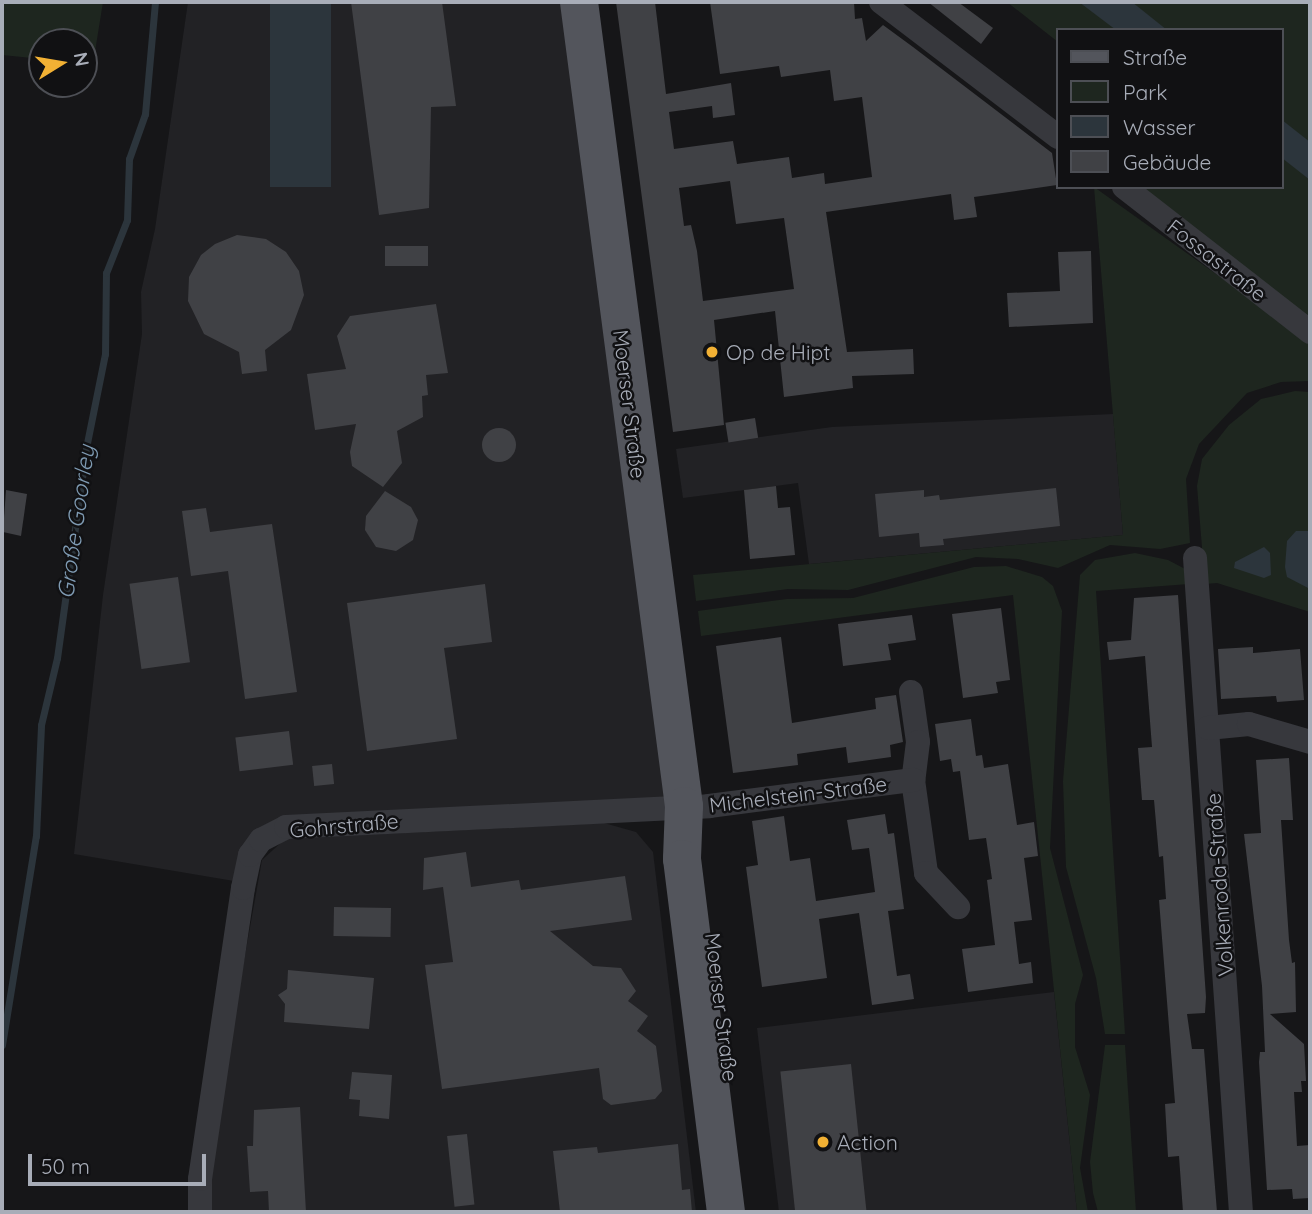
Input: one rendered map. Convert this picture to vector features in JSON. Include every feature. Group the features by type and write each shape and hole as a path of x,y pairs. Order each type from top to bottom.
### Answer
{"main road":[{"name":"Moerser Straße","path":"579,2 684,806 682,859 726,1212"},
{"name":"Moerser Straße","path":"684,806 702,856 747,1212"}],"street":[{"path":"881,2 1056,135"},
{"name":"Fossastraße","path":"1127,189 1310,332"},
{"name":"Volkenroda-Straße","path":"1195,558 1241,1212"},
{"name":"Michelstein-Straße","path":"911,692 918,742 913,780 926,873 958,906"},
{"path":"1208,728 1249,724 1310,742"},
{"name":"Michelstein-Straße","path":"684,806 913,780"},
{"name":"Gohrstraße","path":"200,1212 200,1179 243,888 250,855 261,840 286,827 344,822 684,806"}],"shaded area":[{"path":"188,2 571,2 674,807 280,832 234,881 74,854 103,595 142,334 141,292 155,229"},
{"path":"1113,414 1123,535 809,564 798,483 683,498 676,449 832,427"},
{"path":"604,823 636,832 653,852 696,1212 207,1212 226,1062 262,860 285,839"},
{"path":"1054,992 1077,1212 779,1212 757,1028"}],"green space":[{"path":"2,2 103,2 98,33 98,28 28,28 28,58 2,55"},
{"path":"1007,2 1310,2 1310,322 1135,189 1284,189 1284,28 1056,28 1056,40"},
{"path":"1094,189 1310,341 1310,381 1281,382 1247,393 1199,444 1186,479 1190,543 1160,549 1110,545 1058,568 1018,559 976,557 848,590 788,589 696,601 693,575 1123,535"},
{"path":"1295,391 1310,392 1310,612 1217,583 1205,584 1197,486 1202,459 1229,425 1261,399"},
{"path":"1135,553 1168,560 1187,570 1189,584 1096,591 1125,1034 1105,1034 1096,978 1066,867 1063,781 1080,575 1095,560"},
{"path":"1006,566 1042,577 1053,586 1062,611 1050,848 1083,975 1075,1004 1075,1047 1090,1095 1080,1168 1088,1212 1077,1212 1013,595 701,636 698,611 787,599 853,598 974,567"},
{"path":"1105,1045 1125,1045 1136,1212 1098,1212 1093,1193 1090,1162"}],"water":[{"path":"270,2 331,2 331,187 270,187"},
{"path":"1079,2 1132,2 1164,28 1113,28"},
{"path":"1284,122 1310,142 1310,180 1284,160"},
{"path":"1296,531 1310,531 1310,589 1287,577 1287,541"},
{"path":"1264,547 1270,553 1271,575 1264,578 1234,568 1235,562"}],"building":[{"path":"351,2 442,2 456,106 431,107 429,208 379,215"},
{"path":"616,2 655,2 666,94 731,83 735,115 713,118 712,106 669,112 674,149 733,141 737,164 789,157 792,178 824,173 825,184 872,177 862,97 834,101 830,70 781,77 779,66 720,74 710,2 854,2 855,19 862,18 866,41 883,25 1052,153 1056,185 974,197 977,217 954,220 951,194 826,212 847,352 913,349 914,374 852,376 853,388 784,397 775,311 714,320 724,425 673,432","holes":["730,181 736,224 784,218 794,289 703,301 697,251 691,225 684,226 679,188"]},
{"path":"928,2 958,2 993,28 981,44"},
{"path":"237,235 266,239 286,252 299,271 304,295 291,330 265,350 267,371 242,374 239,352 204,334 188,301 189,277 201,255 215,244"},
{"path":"385,246 428,246 428,266 385,266"},
{"path":"1091,251 1093,323 1009,327 1007,293 1060,291 1058,252"},
{"path":"436,304 448,373 426,375 428,395 422,396 423,417 397,431 402,463 383,487 352,466 350,452 356,424 315,430 307,374 346,369 337,336 350,316"},
{"path":"755,418 758,438 728,442 725,423"},
{"path":"499,428 511,433 516,445 511,457 499,462 487,457 482,445 487,433"},
{"path":"776,486 778,508 790,507 795,555 750,559 744,490"},
{"path":"1056,488 1060,526 943,539 944,545 920,547 919,533 879,537 875,494 924,490 924,497 939,495 940,500"},
{"path":"6,490 27,494 21,536 3,532"},
{"path":"385,491 411,507 418,520 413,540 396,551 376,547 365,530 366,516"},
{"path":"206,508 210,532 272,524 297,692 245,699 228,571 191,576 182,511"},
{"path":"178,577 190,662 141,669 129,584"},
{"path":"485,584 492,642 444,648 457,739 367,751 347,603"},
{"path":"1178,595 1206,997 1205,1013 1187,1014 1192,1049 1204,1049 1217,1212 1183,1212 1179,1156 1168,1157 1165,1104 1175,1103 1159,900 1166,899 1163,856 1159,857 1154,800 1142,800 1138,748 1152,747 1145,656 1109,660 1107,642 1131,640 1134,598"},
{"path":"1001,608 1010,680 996,682 998,693 963,698 952,614"},
{"path":"912,615 916,640 888,644 891,660 843,666 838,624"},
{"path":"781,637 792,723 876,709 875,698 896,695 903,742 890,745 891,757 848,763 846,747 797,754 798,765 733,773 716,646"},
{"path":"1253,647 1253,653 1300,649 1304,700 1277,702 1276,696 1221,699 1218,649"},
{"path":"971,719 976,756 982,755 984,768 1008,764 1017,825 1034,822 1038,856 1024,858 1032,920 1014,922 1019,964 1031,962 1033,983 968,992 962,949 995,945 987,880 992,879 986,838 969,840 960,771 953,772 951,759 940,761 935,724"},
{"path":"289,731 293,765 240,771 235,738"},
{"path":"1289,758 1293,820 1281,820 1289,940 1292,963 1295,962 1296,1012 1270,1014 1304,1044 1306,1081 1301,1081 1302,1092 1294,1092 1297,1146 1310,1145 1310,1198 1293,1199 1292,1189 1267,1190 1259,1062 1260,1052 1265,1052 1262,986 1244,834 1261,833 1256,760"},
{"path":"332,764 334,784 314,786 312,766"},
{"path":"885,814 888,834 894,833 904,909 888,911 897,976 910,974 914,999 872,1005 859,913 819,919 827,978 762,987 746,867 758,865 752,821 784,816 790,861 810,858 816,901 875,892 869,848 852,850 847,820"},
{"path":"466,852 471,887 519,880 521,890 625,876 632,920 550,931 593,966 621,968 636,991 628,1001 648,1016 637,1031 656,1046 662,1091 655,1099 611,1105 603,1099 599,1068 442,1089 425,965 453,962 443,887 423,890 424,858"},
{"path":"334,907 391,908 390,937 333,936"},
{"path":"288,970 374,978 369,1029 284,1022 285,1004 278,995 287,989"},
{"name":"Action","path":"851,1064 867,1212 795,1212 780,1071"},
{"path":"352,1072 392,1075 389,1119 359,1116 360,1100 349,1099"},
{"path":"300,1107 306,1212 269,1212 268,1191 250,1192 247,1146 253,1146 254,1110"},
{"path":"467,1134 474,1205 455,1207 447,1136"},
{"path":"678,1144 682,1190 690,1189 692,1212 560,1212 553,1151 597,1147 598,1153"}],"waterway":[{"name":"Große Goorley","path":"2,1045 36,836 41,725 57,658 86,448 105,354 106,273 127,220 129,159 145,114 155,2"}],"place":[{"name":"Op de Hipt","path":"712,352"},
{"name":"Action","path":"823,1142"}]}
